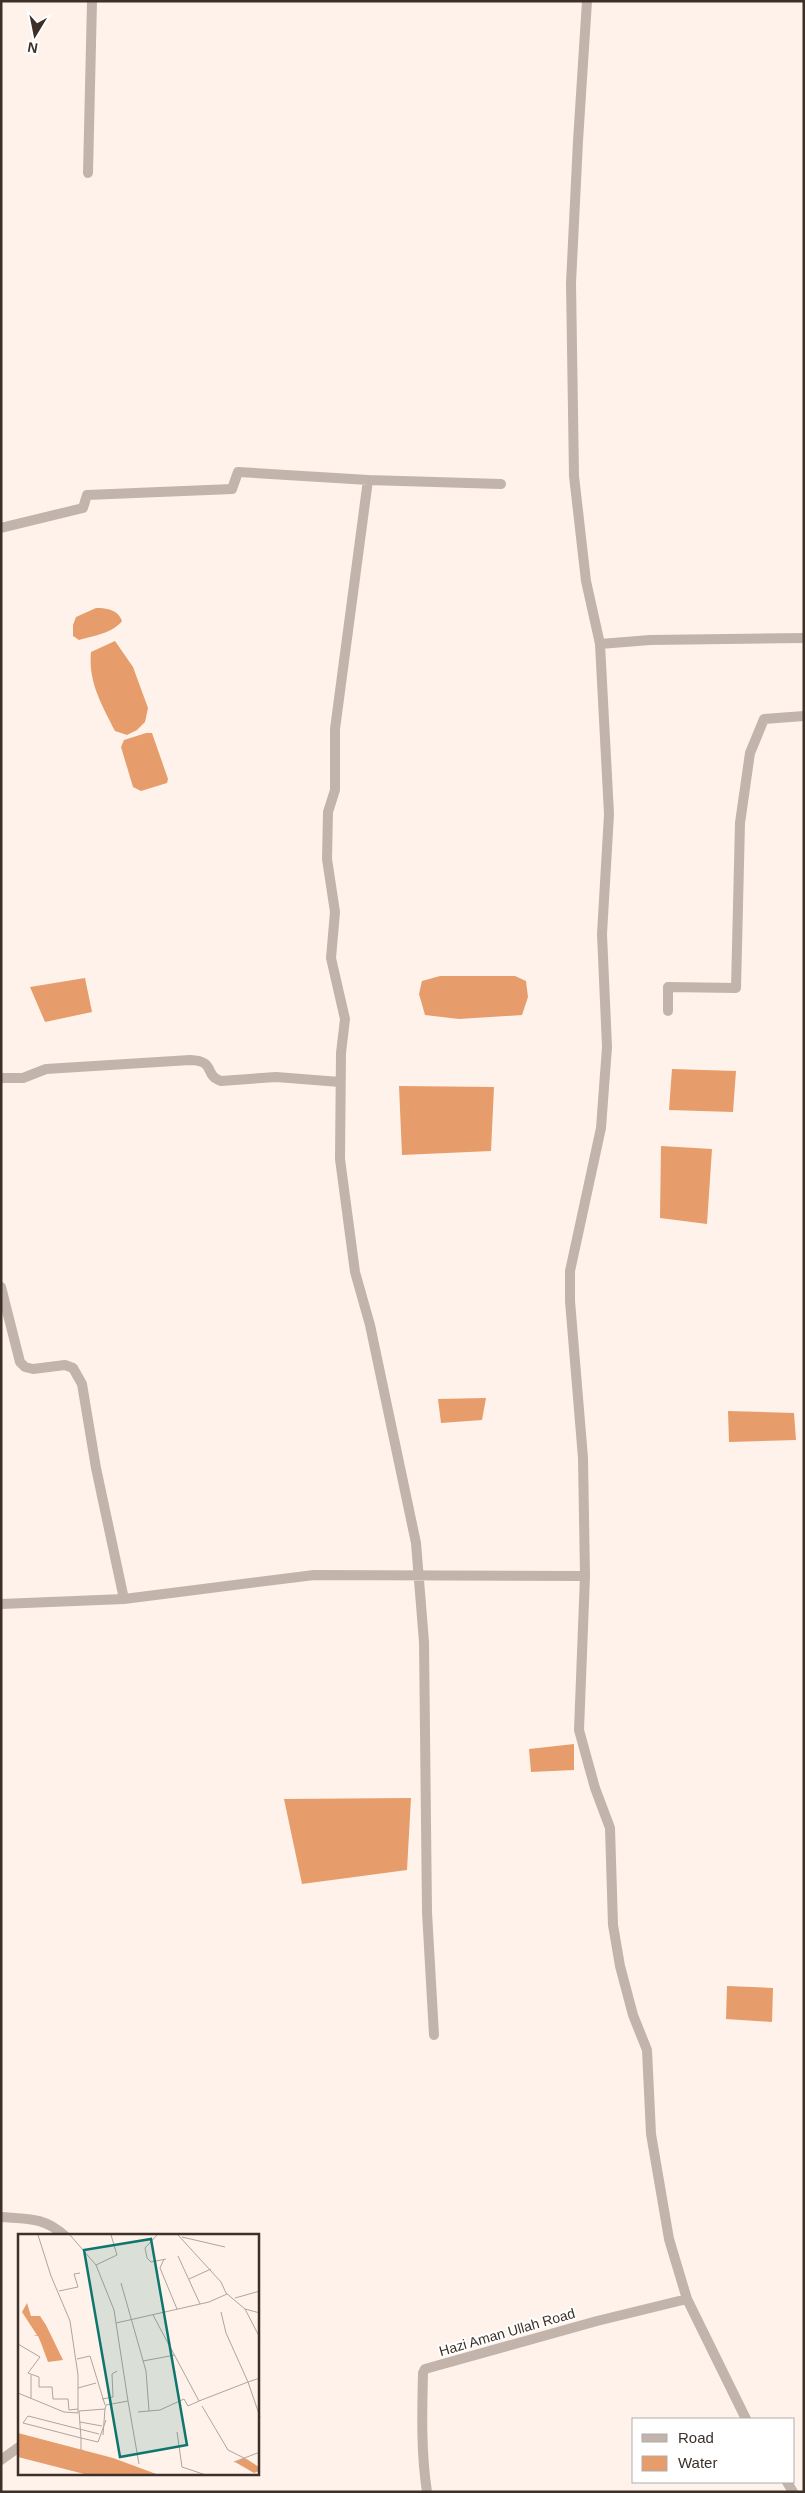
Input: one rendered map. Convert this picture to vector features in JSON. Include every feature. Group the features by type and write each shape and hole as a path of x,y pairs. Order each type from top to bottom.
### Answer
{"street":[{"path":"88,173 92,1"},
{"path":"588,1 578,141 571,283 574,476 586,580 600,644 609,814 602,934 607,1047 601,1128 574,1252 570,1290 583,1458 585,1576 579,1730 595,1788 610,1828 614,1933 620,1966 633,2015 647,2050 651,2134 669,2239 687,2299 746,2418"},
{"path":"1,528 83,508 87,495 232,489 238,472 368,480 501,484"},
{"path":"368,480 334,730 335,790 328,812 327,859 334,912 331,958 345,1019 340,1082 340,1159 349,1212 355,1272 370,1325 416,1543 424,1642 427,1912 434,2035"},
{"path":"600,644 650,640 804,638"},
{"path":"668,1012 668,986 736,988 740,822 750,753 764,719 804,716"},
{"path":"1,1078 23,1078 46,1069 190,1060 206,1063 213,1076 221,1081 276,1077 340,1082"},
{"path":"1,1287 20,1362 25,1368 32,1369 66,1365 73,1368 82,1384 96,1468 124,1599"},
{"path":"1,1604 124,1599 314,1575 585,1576"},
{"path":"1,2217 42,2220 53,2225 63,2234"},
{"name":"Hazi Aman Ullah Road","path":"427,2492 424,2472 422,2419 423,2373 425,2370 597,2321 687,2299"},
{"path":"1,2460 18,2448"}],"water":[{"path":"96,608 112,610 118,614 122,621 108,631 96,635 79,640 73,636 73,625 76,617"},
{"path":"115,641 133,667 148,708 145,722 137,730 127,735 115,731 97,693 92,673 91,652"},
{"path":"152,733 168,779 167,783 141,791 133,787 121,747 124,740"},
{"path":"440,976 515,976 526,981 528,997 522,1015 459,1019 425,1015 419,994 422,981"},
{"path":"85,978 92,1012 45,1022 30,987"},
{"path":"672,1069 736,1071 733,1112 669,1110"},
{"path":"399,1086 494,1087 491,1151 402,1155"},
{"path":"661,1146 712,1149 707,1224 660,1218"},
{"path":"486,1398 482,1420 441,1423 438,1399"},
{"path":"728,1411 794,1413 796,1440 729,1442"},
{"path":"574,1744 574,1770 531,1772 529,1749"},
{"path":"411,1798 407,1870 302,1884 284,1799"},
{"path":"727,1986 773,1988 772,2022 726,2019"}]}
